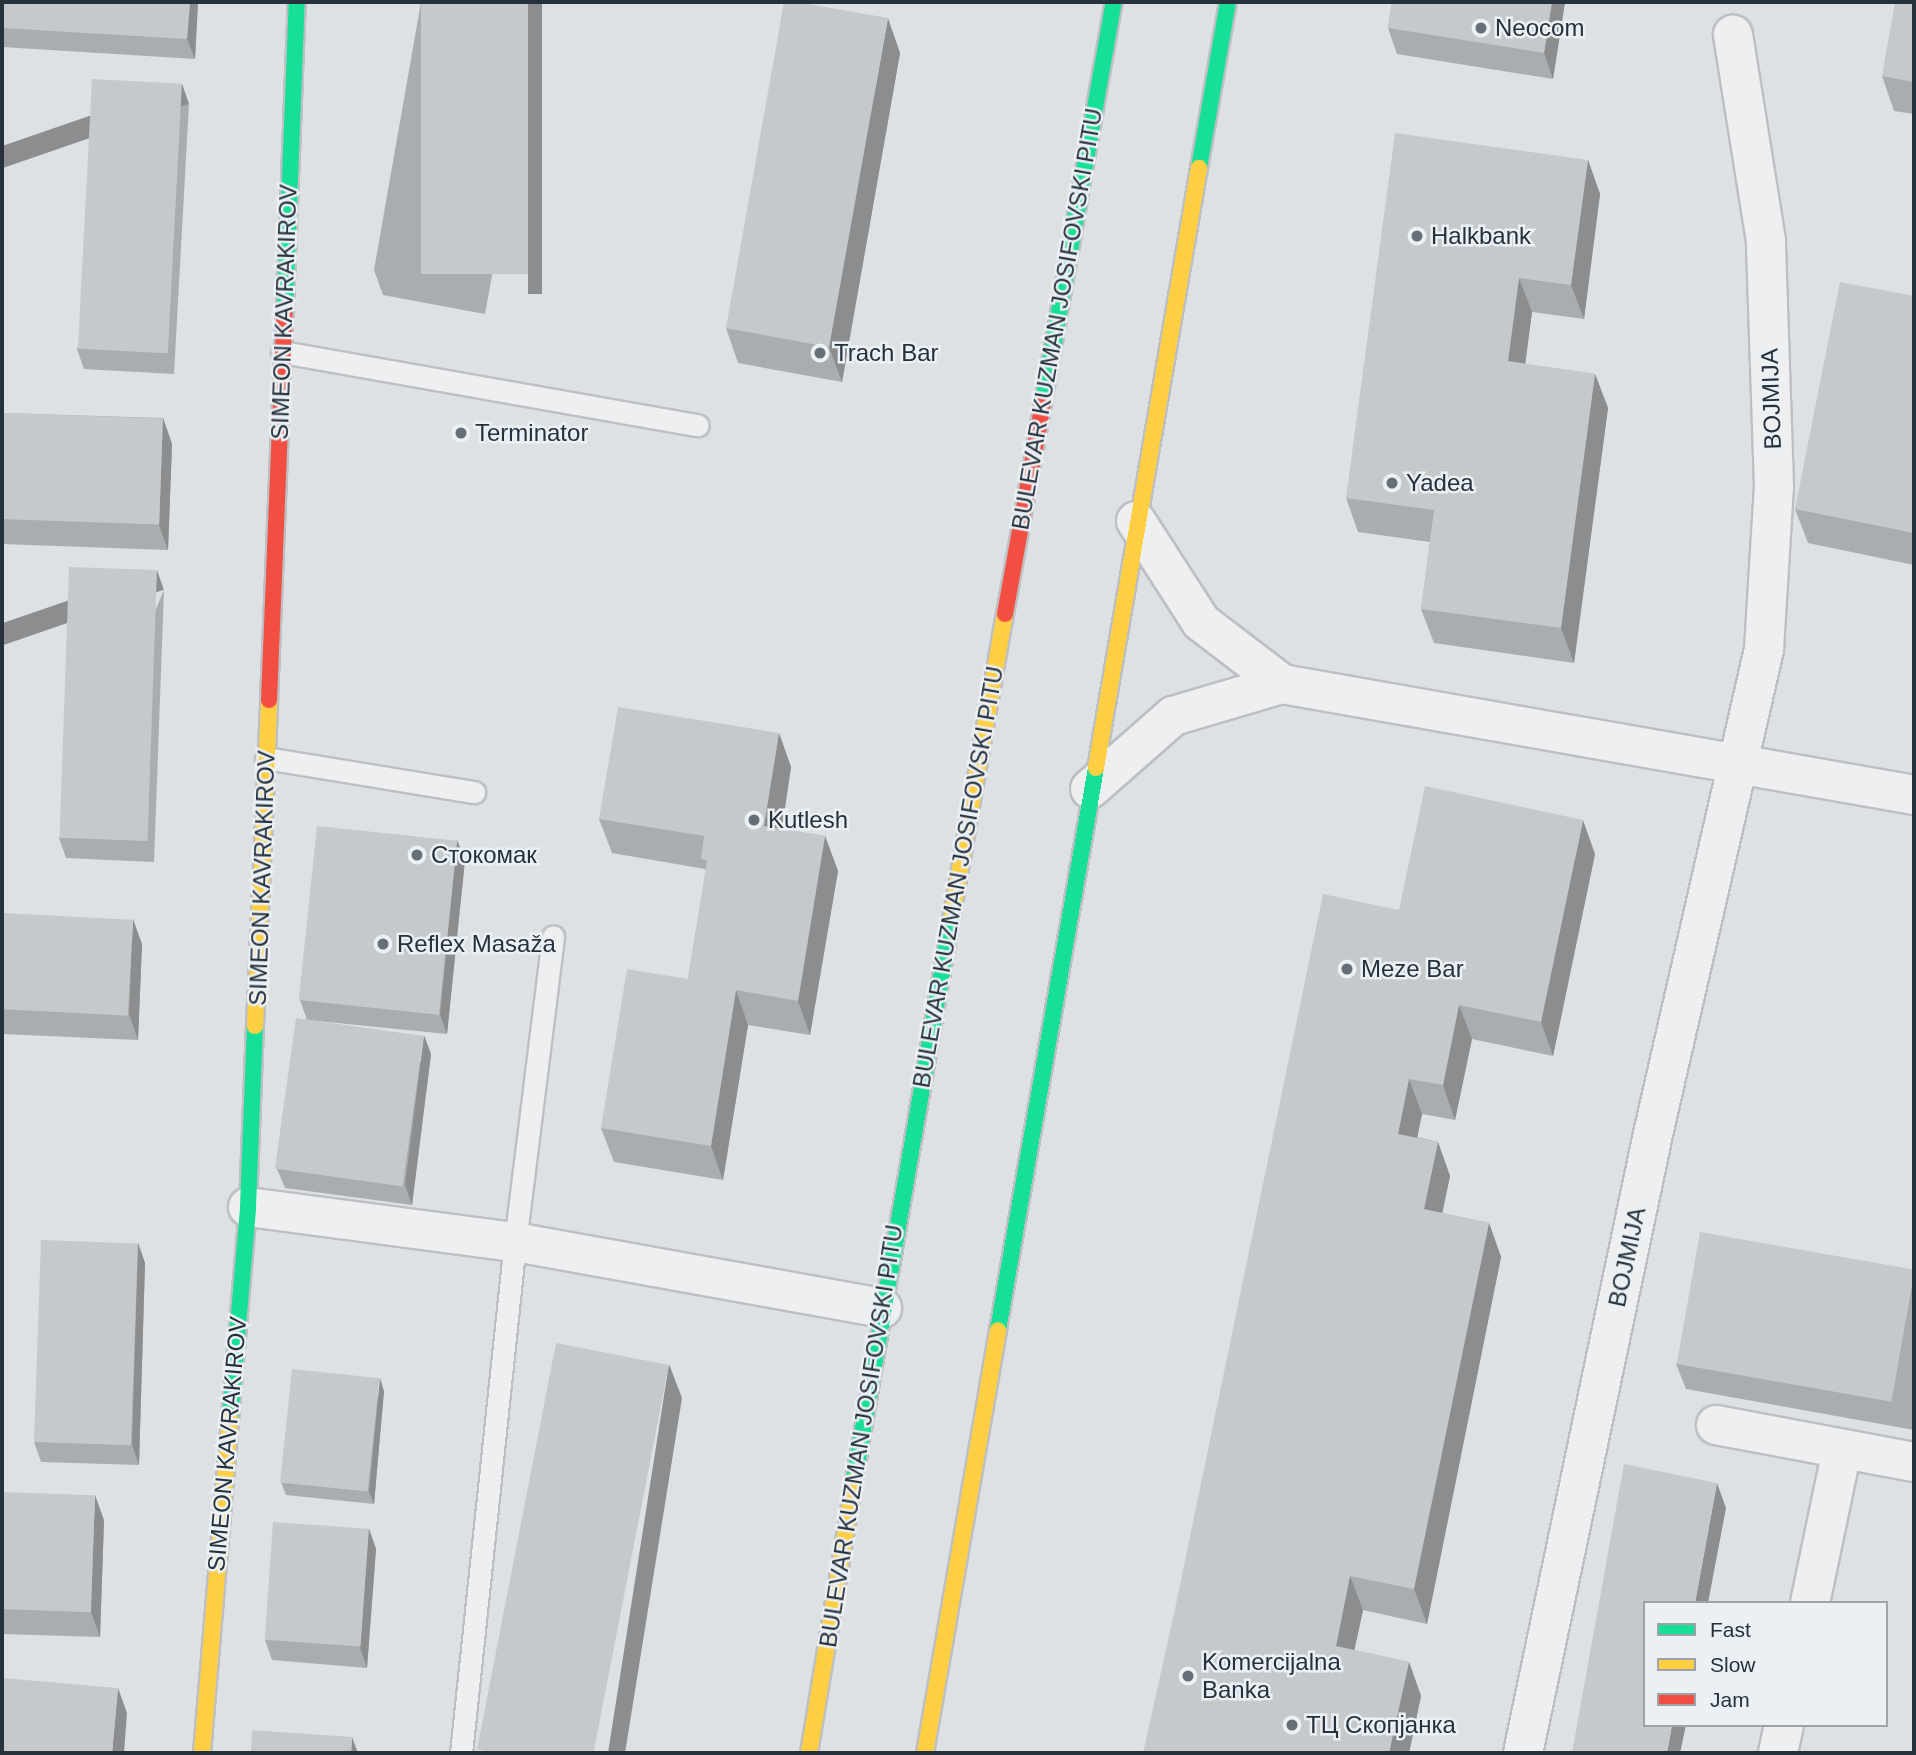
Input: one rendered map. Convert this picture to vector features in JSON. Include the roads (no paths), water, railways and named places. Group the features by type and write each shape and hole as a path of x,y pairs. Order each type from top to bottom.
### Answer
{"street":[{"name":"SIMEON KAVRAKIROV","path":"202,1753 248,1207 297,2"},
{"name":"BULEVAR KUZMAN JOSIFOVSKI PITU","path":"809,1753 882,1308 1114,2"},
{"path":"925,1753 1136,520 1228,2"},
{"name":"BOJMIJA","path":"1523,1753 1653,1134 1764,649 1774,487 1766,241 1733,35"},
{"path":"1136,520 1201,622 1282,684"},
{"path":"1090,789 1173,716 1282,684 1738,762 1914,796"},
{"path":"248,1207 515,1242 882,1308"},
{"path":"1716,1425 1914,1462"},
{"path":"1810,1601 1842,1450"},
{"path":"1778,1753 1784,1727"}],"lane":[{"path":"282,352 698,425"},
{"path":"267,758 474,792"},
{"path":"461,1753 515,1242 553,936"}],"place":[{"name":"Neocom","path":"1481,28"},
{"name":"Halkbank","path":"1417,236"},
{"name":"Trach Bar","path":"820,353"},
{"name":"Terminator","path":"461,433"},
{"name":"Yadea","path":"1392,483"},
{"name":"Kutlesh","path":"754,820"},
{"name":"Стокомак","path":"417,855"},
{"name":"Reflex Masaža","path":"383,944"},
{"name":"Meze Bar","path":"1347,969"},
{"name":"Komercijalna Banka","path":"1188,1676"},
{"name":"ТЦ Скопјанка","path":"1292,1725"}]}
